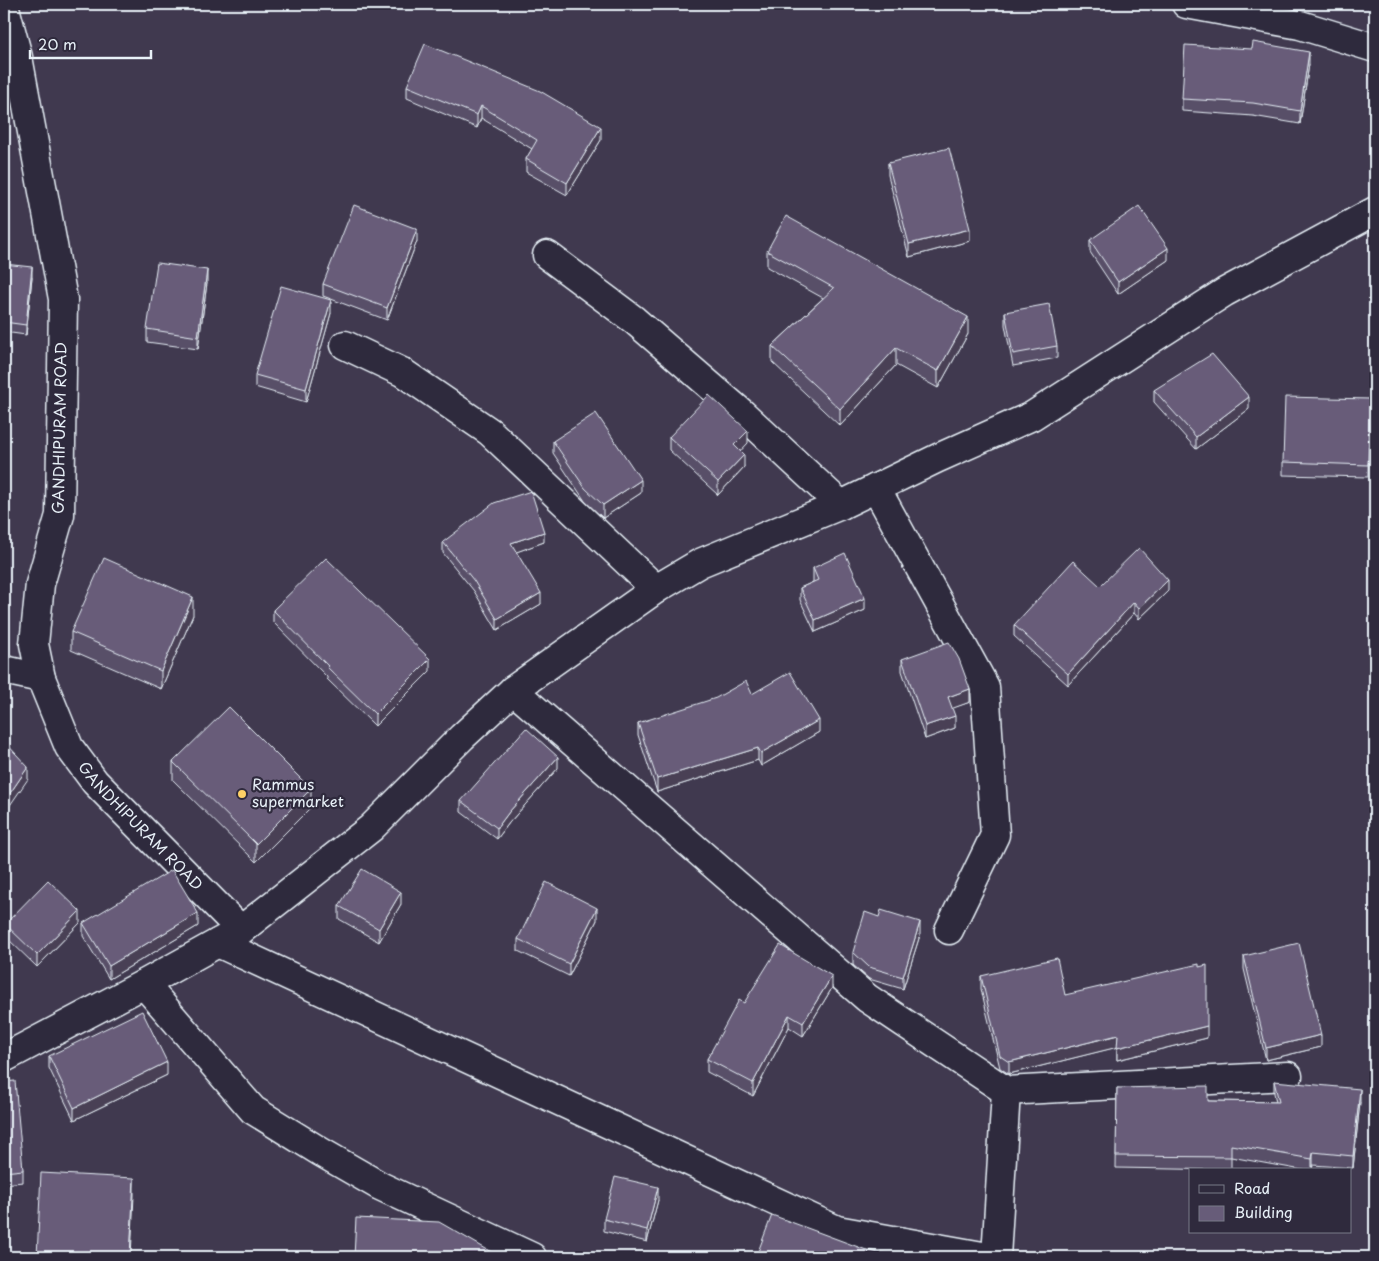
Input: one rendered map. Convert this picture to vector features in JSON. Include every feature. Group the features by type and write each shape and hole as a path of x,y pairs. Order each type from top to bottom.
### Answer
{"street":[{"name":"GANDHIPURAM ROAD","path":"4,4 18,57 63,299 60,515 40,584 34,644 41,678 69,747 95,782 241,930"},
{"path":"1186,4 1300,25 1375,48"},
{"path":"4,1058 241,930 371,828 462,737 513,690 656,589 700,563 841,504 1032,416 1225,292 1375,211"},
{"path":"547,255 634,320 743,414 841,504"},
{"path":"345,345 402,372 490,432 656,589"},
{"path":"876,488 985,687 995,835 950,930"},
{"path":"4,670 41,678"},
{"path":"513,690 867,998 1006,1092 1288,1076"},
{"path":"218,944 837,1230 988,1257"},
{"path":"144,984 254,1110 380,1186 532,1257"},
{"path":"996,1257 1006,1092"}],"building":[{"path":"1253,42 1309,52 1300,111 1253,103 1182,99 1185,45 1252,49"},
{"path":"425,44 540,91 601,127 567,183 526,159 537,140 481,106 477,115 407,86"},
{"path":"949,148 970,229 909,244 888,163"},
{"path":"354,205 417,229 387,308 323,284"},
{"path":"1139,206 1168,248 1118,282 1090,240"},
{"path":"786,216 968,317 938,371 896,348 840,409 772,346 834,288 767,251"},
{"path":"157,263 207,270 198,337 147,329"},
{"path":"4,264 32,267 26,325 4,322"},
{"path":"281,286 331,300 306,389 255,375"},
{"path":"1049,304 1057,346 1013,354 1005,312"},
{"path":"1212,354 1249,397 1196,437 1154,390"},
{"path":"709,395 748,431 734,445 744,455 718,482 669,437"},
{"path":"1285,397 1370,399 1368,465 1283,462"},
{"path":"596,413 641,480 603,505 585,488 553,441"},
{"path":"531,491 544,532 511,543 541,593 497,619 474,581 443,542 494,503"},
{"path":"1139,548 1168,580 1139,608 1134,602 1068,674 1014,625 1073,561 1100,586"},
{"path":"845,553 865,598 815,620 800,588 818,580 813,568"},
{"path":"104,558 193,597 161,671 71,632"},
{"path":"326,558 430,659 375,714 273,610"},
{"path":"949,642 959,659 970,689 948,697 955,716 925,726 902,659"},
{"path":"790,672 819,720 761,753 758,748 657,779 638,723 716,698 746,681 752,694"},
{"name":"Rammus supermarket","path":"229,707 311,789 256,844 173,762"},
{"path":"526,728 558,757 497,828 461,801"},
{"path":"4,741 28,767 4,802"},
{"path":"362,869 401,892 379,929 339,906"},
{"path":"172,870 198,913 109,966 83,923"},
{"path":"48,880 80,911 37,955 5,924"},
{"path":"546,882 597,908 569,964 518,939"},
{"path":"881,910 920,922 903,977 869,967 853,952 865,912 879,917"},
{"path":"1299,943 1321,1035 1266,1048 1244,956"},
{"path":"780,945 832,976 803,1023 789,1015 753,1083 707,1059 739,1000 744,1003"},
{"path":"1057,958 1065,995 1199,964 1199,967 1207,965 1207,1026 1117,1048 1118,1035 1009,1062 1000,1056 981,976"},
{"path":"142,1011 167,1062 74,1108 49,1056"},
{"path":"15,1081 23,1170 4,1172 4,1082"},
{"path":"1274,1081 1360,1089 1353,1156 1313,1152 1312,1159 1231,1145 1231,1157 1116,1156 1117,1088 1208,1086 1208,1101 1279,1102"},
{"path":"41,1173 134,1178 130,1257 37,1257"},
{"path":"615,1177 658,1187 647,1230 604,1219"},
{"path":"772,1215 869,1251 867,1257 756,1257"},
{"path":"356,1218 439,1222 500,1257 354,1257"}],"place":[{"name":"Rammus supermarket","path":"242,794"}]}
